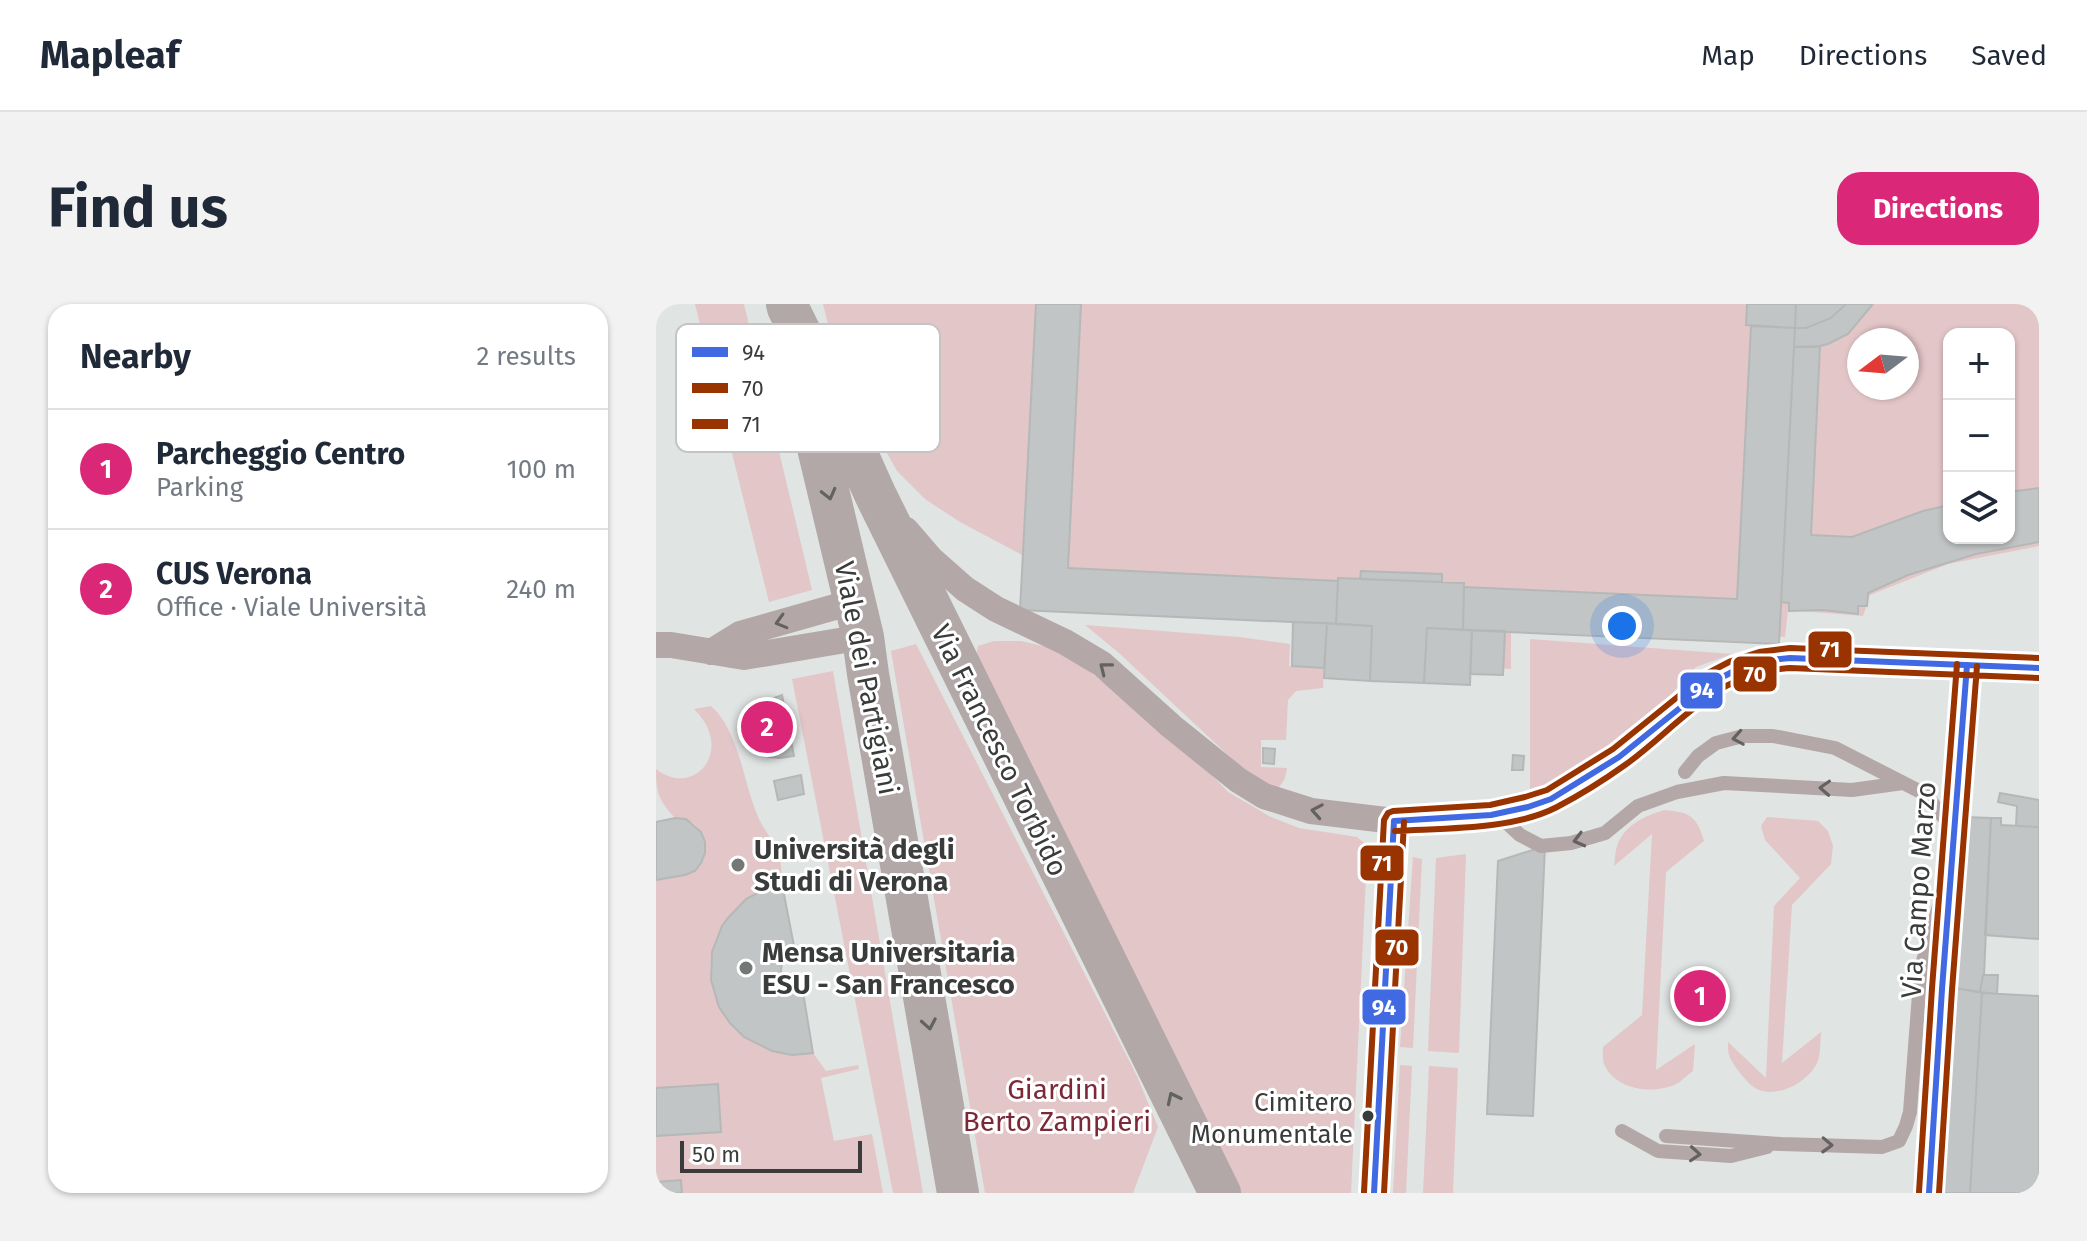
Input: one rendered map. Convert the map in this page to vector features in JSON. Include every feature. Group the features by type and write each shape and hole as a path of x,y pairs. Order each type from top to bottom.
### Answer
{"main road":[{"name":"Via Francesco Torbido","path":"787,306 796,324"},
{"name":"Viale dei Partigiani","path":"819,452 860,619 958,1193"},
{"name":"Via Francesco Torbido","path":"856,452 1220,1193"}],"street":[{"path":"875,494 931,559 965,589 996,609 1065,642 1102,664 1238,780 1264,796 1311,811 1394,821 1503,813 1551,799 1619,757 1711,683 1762,661 1790,658 2039,668"},
{"path":"711,652 740,634 860,619"},
{"path":"656,645 744,657 860,619"},
{"name":"Via Campo Marzo","path":"1929,1193 1967,665"},
{"path":"1374,1193 1394,821"}],"lane":[{"path":"1685,772 1698,756 1716,743 1743,736 1773,736 1835,748 1925,794 1954,830"},
{"path":"1503,813 1508,824 1520,835 1541,846 1571,843 1605,833 1638,806 1677,792 1724,783 1852,790 1903,783"},
{"path":"1666,1136 1882,1147 1899,1141 1910,1112 1921,968 1951,864"},
{"path":"1622,1131 1658,1151 1731,1156 1781,1144"}],"green space":[{"path":"695,304 744,304 749,324 700,324"},
{"path":"823,304 2039,304 2039,546 1948,564 1870,595 1863,616 1788,610 1785,637 1511,624 1511,669 1291,659 1293,618 1024,603 1024,556 960,522 925,499 897,471 886,452 940,452 940,324 828,324"},
{"path":"732,452 779,452 812,590 769,602"},
{"path":"1085,625 1290,644 1289,666 1324,668 1323,688 1296,691 1288,700 1286,740 1261,740 1261,767 1287,768 1280,786 1260,785"},
{"path":"1530,639 1732,654 1696,667 1653,722 1560,780 1530,792"},
{"path":"994,641 1021,641 1047,647 1080,664 1185,747 1228,792 1271,817 1299,828 1357,837 1364,843 1367,855 1351,1193 1239,1193 975,662 978,646"},
{"name":"Giardini Berto Zampieri","path":"916,644 1137,1076 1158,1127 1133,1193 985,1193 891,651"},
{"path":"833,671 923,1193 893,1193 792,679"},
{"path":"711,706 734,742 757,814 779,856 782,884 747,900 723,925 712,953 712,983 722,1011 743,1034 773,1049 813,1053 826,1071 858,1065 859,1069 821,1078 834,1141 872,1134 883,1193 682,1193 656,1182 656,1136 721,1131 718,1084 656,1088 656,880 695,871 703,861 705,848 702,834 694,824 675,818 662,801 656,769 670,777 684,778 696,774 705,766 711,740 706,725 694,709"},
{"path":"1664,810 1690,816 1698,825 1704,841 1666,872 1656,1070 1695,1044 1693,1071 1669,1087 1648,1089 1618,1081 1603,1062 1603,1047 1642,1015 1652,834 1614,866 1616,848 1630,827"},
{"path":"1767,817 1818,821 1828,831 1833,846 1831,864 1792,905 1782,1063 1821,1032 1820,1052 1813,1070 1807,1076 1791,1087 1774,1092 1765,1092 1749,1083 1733,1064 1728,1047 1728,1042 1766,1078 1774,906 1800,878 1765,840 1761,826"},
{"path":"1466,854 1459,1053 1428,1051 1436,858"},
{"path":"1413,857 1422,859 1413,1048 1400,1047"},
{"path":"1400,1065 1412,1066 1406,1193 1393,1193"},
{"path":"1429,1066 1458,1068 1453,1193 1423,1193"}],"building":[{"path":"1036,304 1081,304 1068,568 1338,581 1336,624 1020,610"},
{"path":"1747,304 1796,304 1795,328 1746,325"},
{"path":"1796,304 1846,304 1831,318 1806,328 1795,328"},
{"path":"1846,304 1873,304 1853,328 1847,328 1847,334 1828,344 1794,347 1795,328 1806,328 1831,318"},
{"path":"1751,326 1795,328 1779,644 1463,630 1464,587 1737,599"},
{"path":"1820,346 1811,535 1852,537 1943,506 1943,544 2015,544 2015,491 2039,488 2039,542 1976,554 1908,575 1868,593 1867,606 1858,606 1858,614 1823,610 1789,611 1789,603 1781,602 1794,347"},
{"path":"1361,571 1442,574 1442,582 1360,579"},
{"path":"1338,578 1464,583 1463,630 1427,628 1424,683 1370,681 1372,626 1336,624"},
{"path":"1293,622 1327,623 1324,668 1292,666"},
{"path":"1327,623 1372,626 1370,681 1324,678"},
{"path":"1427,628 1472,630 1470,685 1424,683"},
{"path":"1472,630 1505,631 1503,675 1470,674"},
{"path":"782,695 794,756 769,757 757,753 748,743 745,721 752,708"},
{"path":"1263,748 1275,749 1274,764 1263,763"},
{"path":"1513,755 1524,756 1523,770 1512,770"},
{"path":"801,775 804,794 778,800 774,781"},
{"path":"2000,793 2039,800 2039,827 2016,826 2017,806 1998,802"},
{"path":"1965,817 1991,818 1984,975 1980,992 1956,988"},
{"path":"1991,818 2001,818 2001,825 2039,827 2039,939 1985,935"},
{"path":"686,819 701,832 705,853 695,871 656,880 656,822"},
{"path":"1545,846 1533,1116 1487,1114 1498,861"},
{"name":"Mensa Universitaria ESU - San Francesco","path":"782,884 795,951 782,961 781,971 789,985 802,986 813,1053 792,1055 772,1051 744,1037 719,1007 711,980 712,952 722,926 746,899"},
{"path":"1983,975 1998,975 1997,994 1980,992"},
{"path":"1956,988 1982,993 1970,1193 1943,1193"},
{"path":"1982,993 2039,996 2039,1193 1970,1193"},
{"path":"718,1084 721,1132 656,1136 656,1088"},
{"path":"681,1180 682,1193 656,1193 656,1182"}],"transit line":[{"name":"71","path":"1364,1192 1384,820 1388,813 1490,805 1547,790 1613,749 1706,674 1731,661 1759,652 1790,648 2039,658"},
{"name":"94","path":"1394,821 1491,815 1551,799 1619,757 1711,683 1762,661 1790,658 2039,668"},
{"name":"71","path":"1919,1192 1957,664"},
{"name":"94","path":"1929,1193 1967,665"},
{"name":"70","path":"1939,1193 1977,666"},
{"name":"70","path":"1395,831 1499,824 1539,815 1592,787 1625,765 1709,697 1746,677 1766,671 1790,668 2039,678"},
{"name":"94","path":"1374,1193 1394,821"},
{"name":"70","path":"1384,1193 1404,822"}],"place":[{"name":"CUS Verona","path":"767,727"},
{"name":"Università degli Studi di Verona","path":"738,865"},
{"name":"Mensa Universitaria ESU - San Francesco","path":"746,968"},
{"name":"Parcheggio Centro","path":"1700,996"},
{"name":"Cimitero Monumentale","path":"1368,1116"}]}
